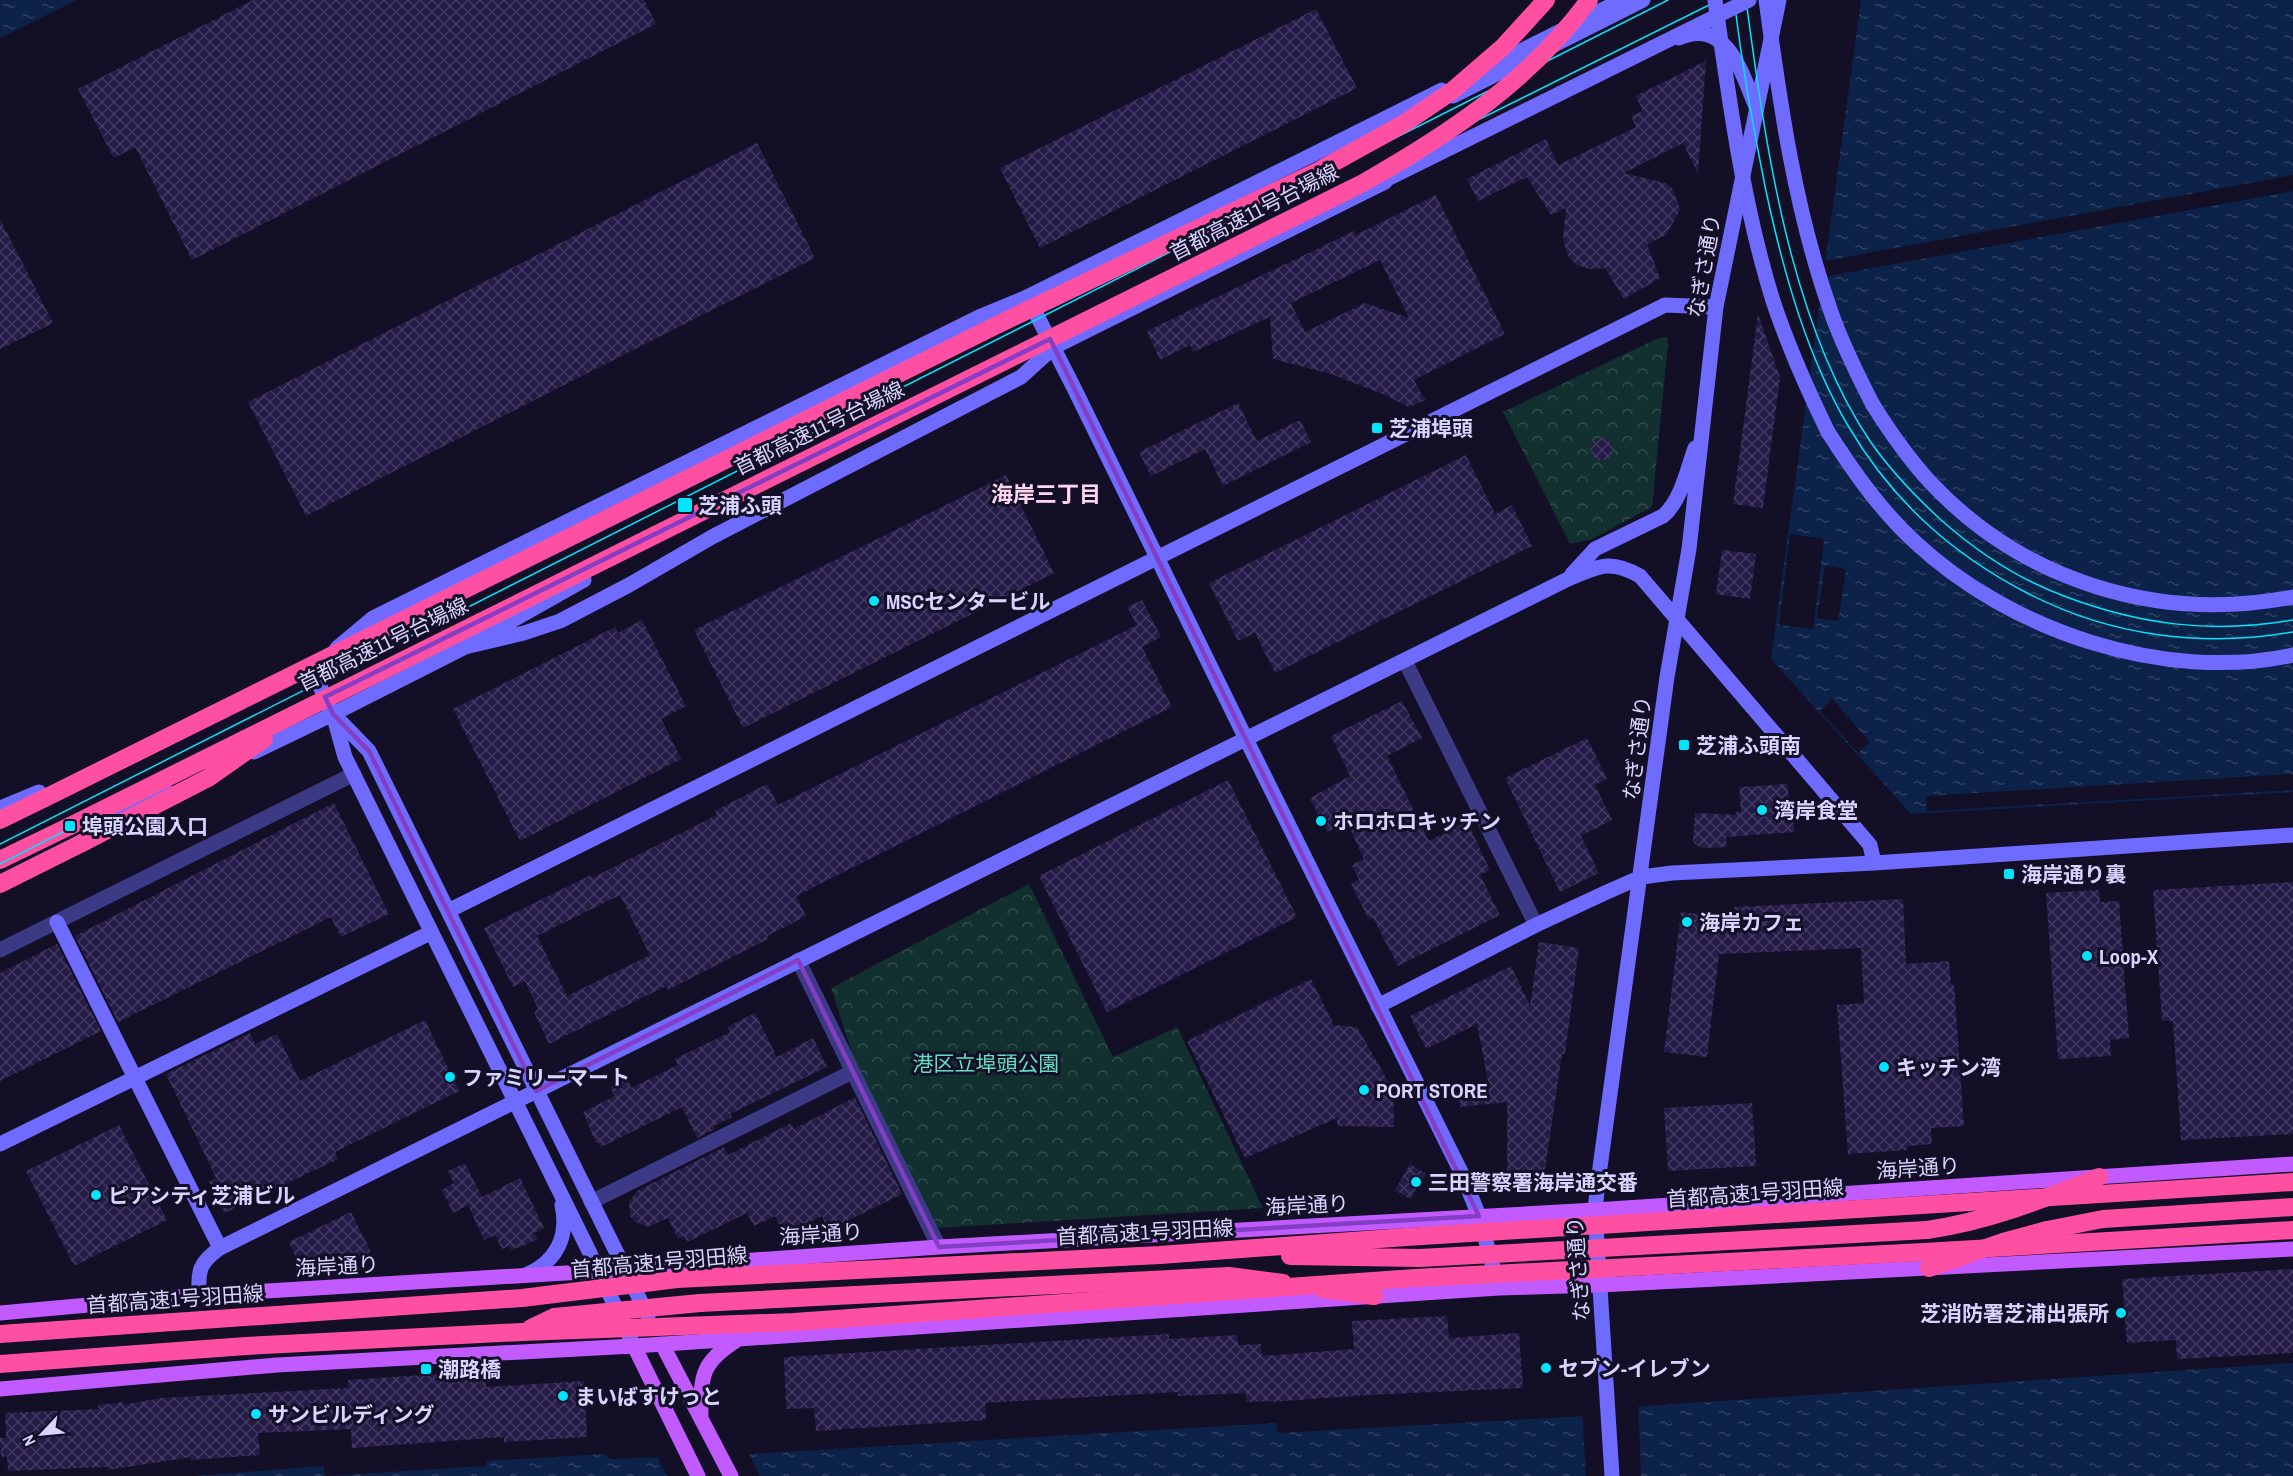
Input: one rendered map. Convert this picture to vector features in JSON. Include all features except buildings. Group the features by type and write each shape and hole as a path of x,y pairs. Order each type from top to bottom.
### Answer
{"highway":[{"name":"首都高速11号台場線","path":"0,820 999,324 1320,170 1405,123 1452,91 1503,47 1546,0"},
{"name":"首都高速11号台場線","path":"0,862 314,703 1363,183 1450,132 1484,106 1557,39 1589,0"},
{"path":"0,884 208,778 314,703"},
{"path":"1160,1255 1420,1258 1927,1230 1964,1225 2011,1212 2099,1177"},
{"name":"首都高速1号羽田線","path":"0,1334 522,1298 676,1279 1160,1255 1406,1237 2293,1182"},
{"path":"1929,1268 2047,1230 2103,1219 2293,1207"},
{"path":"0,1364 246,1346 522,1332 794,1322 1415,1278 2293,1230"},
{"path":"522,1332 554,1317 700,1303 1229,1276 1374,1296"}],"main road":[{"name":"海岸通り","path":"0,1313 199,1295 523,1276 939,1247 1595,1210 2293,1164"},
{"path":"0,1389 278,1365 634,1346 1498,1288 1600,1285 2293,1249"},
{"path":"704,1423 702,1377 706,1366 723,1348 739,1339"},
{"path":"662,1344 731,1476"},
{"path":"634,1346 698,1476"}],"street":[{"path":"312,670 373,618 979,317 1027,297 1622,0"},
{"path":"0,808 261,695 312,670 765,444 1643,0"},
{"path":"1715,0 1744,176 1773,301 1798,368 1828,432 1867,489 1890,516 1915,542 1969,585 2032,621 2067,635 2102,646 2178,660 2251,661 2293,655"},
{"path":"0,862 283,739 465,647 582,580 782,479 1749,0"},
{"path":"1766,0 1791,156 1804,217 1830,310 1873,405 1908,457 1930,482 1955,506 2006,545 2044,566 2093,586 2152,601 2184,605 2244,603 2293,597"},
{"name":"なぎさ通り","path":"1612,1476 1595,1210 1667,677 1689,549 1716,307 1779,0"},
{"path":"465,647 524,633 560,621 629,585 712,537 1021,377 1054,347 1683,36 1694,33 1707,34 1727,47 1736,57 1756,107"},
{"path":"1027,297 1054,347 1463,1176 1479,1216 1498,1288"},
{"path":"448,911 1665,306 1716,307"},
{"path":"1568,579 1595,549 1663,516 1670,510 1676,500 1703,425"},
{"path":"199,1295 198,1275 201,1264 220,1248 1568,579 1605,565 1616,565 1640,576 1870,845 1874,862"},
{"path":"1405,661 1536,925"},
{"path":"312,670 333,714 345,757 634,1346"},
{"path":"333,714 369,751 662,1344"},
{"path":"0,950 354,774"},
{"path":"1378,1006 1536,925 1641,877 1672,873 2293,835"},
{"path":"57,922 220,1248"},
{"path":"0,1144 430,933"},
{"path":"798,960 939,1247"},
{"path":"591,1202 852,1072"},
{"path":"523,1276 541,1269 551,1260 560,1242 564,1214 556,1186"}],"highlighted area":[{"path":"1050,339 1479,1216 939,1247 798,960 536,1091 369,751 333,714 325,697"}],"green space":[{"path":"1667,337 1652,507 1592,539 1570,544 1503,412 1656,339"},
{"name":"港区立埠頭公園","path":"1029,884 1113,1057 1177,1027 1263,1208 938,1228 852,1053 831,988"}],"water":[{"path":"0,0 77,0 0,38"},
{"path":"1861,0 2293,0 2293,792 1911,814 1771,659"},
{"path":"2293,1363 2293,1476 325,1476 486,1466 486,1461 605,1454 610,1459 663,1457 666,1459 1276,1423 1278,1433 1585,1416 1585,1410"},
{"path":"323,1466 325,1476 194,1476"}],"pier":[{"path":"2293,175 2293,191 1823,277 1825,261"},
{"path":"1790,534 1824,539 1813,629 1779,625"},
{"path":"1825,566 1846,569 1838,621 1817,618"},
{"path":"1832,699 1870,742 1858,753 1820,711"},
{"path":"2293,774 2293,790 1927,811 1926,796"},
{"path":"1638,1403 1641,1476 1586,1476 1582,1408"},
{"path":"748,1451 760,1476 667,1476 656,1454 666,1456"}],"tram line":[{"path":"0,844 1668,0"},
{"path":"0,864 596,559 1719,0"},
{"path":"1734,0 1748,96 1766,191 1781,256 1799,316 1821,373 1848,426 1882,475 1922,519 1971,559 2029,594 2060,608 2092,620 2158,635 2225,639 2293,632"},
{"path":"1746,0 1772,170 1800,286 1819,341 1842,393 1870,441 1894,472 1930,510 1969,543 2014,573 2064,596 2121,614 2177,624 2234,626 2293,620"}],"place":[{"name":"芝浦埠頭","path":"1377,428"},
{"name":"芝浦ふ頭","path":"685,505"},
{"name":"MSCセンタービル","path":"874,601"},
{"name":"芝浦ふ頭南","path":"1684,745"},
{"name":"湾岸食堂","path":"1762,810"},
{"name":"ホロホロキッチン","path":"1321,821"},
{"name":"埠頭公園入口","path":"70,826"},
{"name":"海岸通り裏","path":"2009,874"},
{"name":"海岸カフェ","path":"1687,922"},
{"name":"Loop-X","path":"2087,956"},
{"name":"キッチン湾","path":"1884,1067"},
{"name":"ファミリーマート","path":"450,1077"},
{"name":"PORT STORE","path":"1364,1090"},
{"name":"三田警察署海岸通交番","path":"1416,1182"},
{"name":"ピアシティ芝浦ビル","path":"96,1195"},
{"name":"芝消防署芝浦出張所","path":"2121,1313"},
{"name":"セブン-イレブン","path":"1546,1368"},
{"name":"潮路橋","path":"426,1369"},
{"name":"まいばすけっと","path":"563,1396"},
{"name":"サンビルディング","path":"256,1414"}],"district":[{"name":"海岸三丁目","path":"1046,494"}]}
